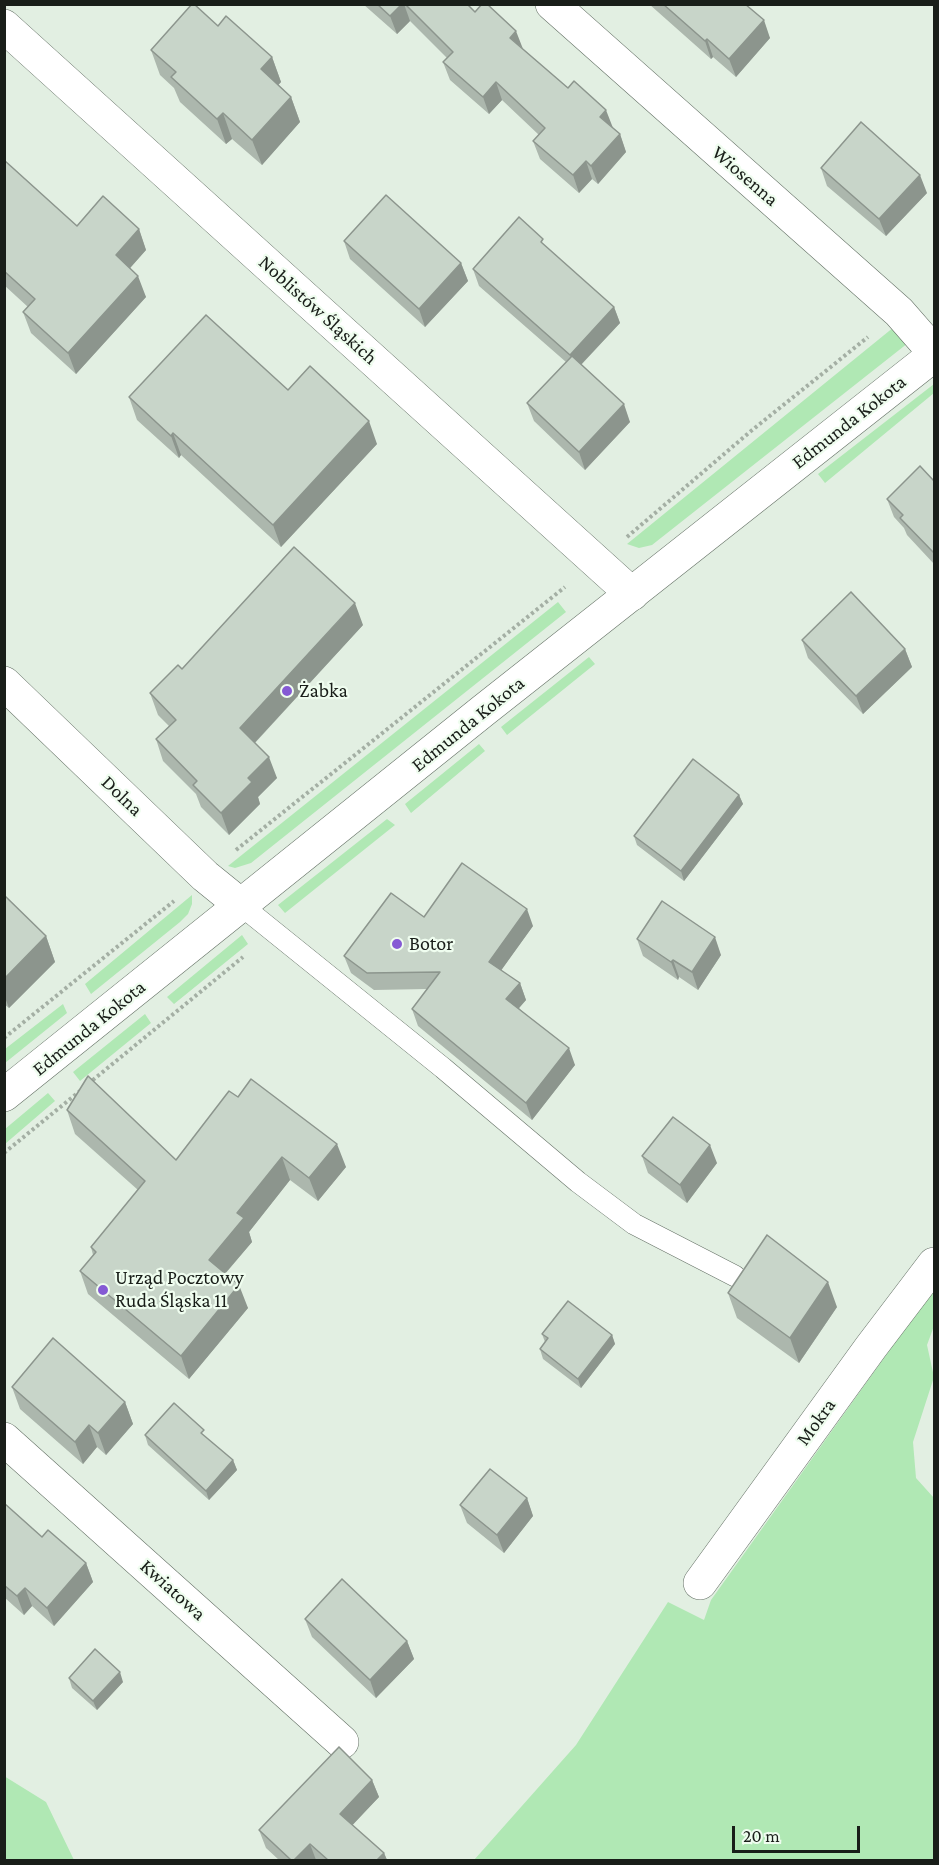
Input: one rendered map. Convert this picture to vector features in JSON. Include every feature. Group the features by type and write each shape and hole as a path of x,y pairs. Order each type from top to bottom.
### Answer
{"street":[{"name":"Wiosenna","path":"552,4 899,312 934,353"},
{"name":"Noblistów Śląskich","path":"4,26 632,594"},
{"name":"Edmunda Kokota","path":"4,1095 934,353"},
{"name":"Dolna","path":"4,682 205,876 242,906"},
{"name":"Mokra","path":"700,1583 934,1264"},
{"name":"Kwiatowa","path":"4,1439 342,1742"}],"lane":[{"path":"242,906 443,1068 579,1182 634,1224 735,1276"}],"path":[{"path":"4,1038 597,562 751,431 899,312"}],"green space":[{"path":"894,327 908,343 652,545 639,548 627,544"},
{"path":"934,384 934,393 825,483 818,474"},
{"path":"558,602 566,612 251,863 235,868 228,866"},
{"path":"589,657 595,664 507,735 501,727"},
{"path":"479,744 485,751 411,813 405,804"},
{"path":"387,819 395,825 285,913 278,905"},
{"path":"192,895 192,904 188,914 180,922 91,994 85,984"},
{"path":"242,935 248,944 174,1004 167,997"},
{"path":"63,1004 67,1013 5,1063 5,1049"},
{"path":"145,1014 151,1023 80,1081 73,1072"},
{"path":"48,1093 55,1101 5,1144 5,1129"},
{"path":"934,1288 934,1326 927,1345 934,1377 913,1442 916,1478 934,1498 934,1860 474,1860 576,1745 668,1602 704,1620 711,1600"},
{"path":"4,1776 46,1802 74,1860 5,1860"}],"building":[{"path":"192,4 218,26 226,16 272,57 261,69 291,97 252,140 223,113 217,119 171,77 176,72 151,50"},
{"path":"377,4 402,4 390,16"},
{"path":"405,4 467,4 475,12 482,4 487,4 516,31 510,38 568,88 574,81 606,110 600,117 620,134 591,166 586,161 573,175 533,141 545,128 496,82 483,97 443,62 453,52"},
{"path":"663,4 745,4 764,20 729,59"},
{"path":"861,122 920,175 879,219 821,168"},
{"path":"4,160 77,226 103,196 139,229 116,255 138,276 68,353 23,312 35,299 4,271"},
{"path":"386,195 461,263 419,309 344,241"},
{"path":"519,217 543,239 541,242 614,307 570,355 473,269"},
{"path":"206,315 288,390 310,366 369,421 273,525 173,433 171,436 129,397"},
{"path":"572,356 624,404 579,452 527,403"},
{"path":"920,466 934,481 934,553 900,518 903,515 887,499"},
{"path":"294,547 355,603 240,728 269,757 248,778 252,782 221,813 193,785 197,781 156,739 176,720 150,693 178,665 182,669"},
{"path":"851,592 905,649 856,696 802,640"},
{"path":"693,759 739,795 681,871 634,836"},
{"path":"462,863 527,909 489,962 520,983 506,999 569,1048 526,1103 412,1009 440,972 367,973 344,956 391,893 424,917"},
{"path":"4,895 46,936 4,979"},
{"path":"662,901 715,937 692,972 673,960 671,962 637,939"},
{"path":"88,1076 176,1160 229,1091 238,1097 251,1079 337,1144 309,1178 282,1157 237,1213 244,1218 209,1260 239,1285 181,1356 80,1271 96,1252 91,1247 145,1181 67,1110"},
{"path":"673,1117 710,1145 680,1185 642,1156"},
{"path":"767,1235 828,1282 790,1338 728,1293"},
{"path":"568,1301 612,1335 578,1379 540,1349 548,1338 542,1334"},
{"path":"53,1338 125,1402 98,1433 89,1425 75,1442 12,1387"},
{"path":"174,1403 204,1430 201,1433 233,1460 206,1491 145,1435"},
{"path":"490,1469 527,1498 497,1535 460,1505"},
{"path":"4,1503 42,1537 48,1530 86,1563 47,1608 25,1588 17,1596 4,1585"},
{"path":"342,1579 407,1641 370,1680 305,1619"},
{"path":"95,1649 120,1672 93,1701 69,1678"},
{"path":"339,1747 372,1780 340,1814 384,1853 377,1860 328,1860 310,1844 294,1860 291,1860 259,1830"}],"place":[{"name":"Żabka","path":"287,691"},
{"name":"Botor","path":"397,944"},
{"name":"Urząd Pocztowy Ruda Śląska 11","path":"103,1290"}]}
